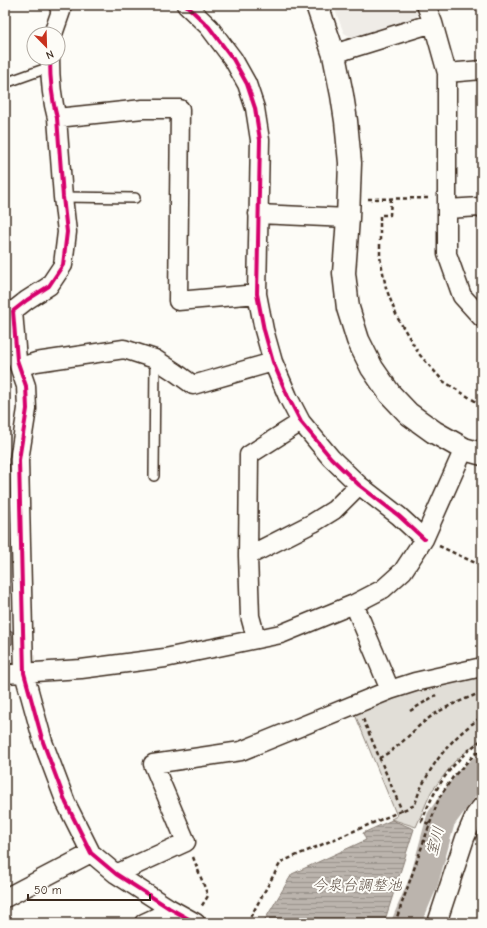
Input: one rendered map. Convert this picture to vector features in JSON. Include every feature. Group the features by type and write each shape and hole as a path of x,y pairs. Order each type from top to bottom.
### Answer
{"street":[{"path":"186,5 209,27 233,59 247,84 254,108 260,140 257,294 272,362 301,422 331,458 359,485 399,516 424,538"},
{"path":"5,674 81,669 165,658 281,634 354,604 383,589 403,571 424,538 473,452 434,432 409,414 390,394 372,368 358,340 348,308 344,272 350,163 346,121 334,55 318,5"},
{"path":"426,5 433,23 447,73 447,254 462,296 482,318"},
{"path":"56,26 64,7"},
{"path":"334,55 433,23"},
{"path":"50,66 54,108 58,118 67,232 62,265 49,286 13,311 9,323 14,363 26,386 28,409 19,460 24,673 44,742 66,803 91,853 116,874 169,908 196,923"},
{"path":"447,73 482,70"},
{"path":"58,118 143,109 180,109 178,301 257,294"},
{"path":"447,209 480,207 482,209"},
{"path":"258,214 348,218"},
{"path":"14,363 36,362 124,349 155,359 193,385 272,362"},
{"path":"256,638 250,616 248,556 249,455 301,422"},
{"path":"248,556 313,523 334,510 359,485"},
{"path":"354,604 390,690"},
{"path":"116,874 186,842 153,764 241,751 390,690 415,682 482,667"},
{"path":"437,923 465,838 475,815 482,806"},
{"path":"5,898 91,853"},
{"path":"144,923 157,917 169,908"}],"lane":[{"path":"5,83 43,66"},
{"path":"64,197 135,198"},
{"path":"154,476 155,359"}],"path":[{"path":"391,198 390,215 380,215 380,257 386,288 397,317 419,354 443,381 482,404"},
{"path":"361,199 428,198"},
{"path":"448,550 482,566"},
{"path":"379,758 389,753 429,718 445,708 482,692"},
{"path":"247,923 281,862 415,805 423,782 437,760 458,735 482,717"},
{"path":"368,731 402,811"},
{"path":"429,824 422,821 437,787 462,756 482,740"},
{"path":"395,923 439,798 453,777 482,748"},
{"path":"186,842 208,896 206,900"}],"shaded area":[{"path":"333,5 417,5 419,12 416,18 358,41 344,33"},
{"path":"482,676 482,738 455,761 431,792 416,827 391,819 397,816 354,712 409,692"}],"water":[{"name":"今泉台調整池","path":"392,820 414,829 384,923 263,923 292,874 366,840 363,833"}],"building":[{"path":"5,631 12,631 12,644 5,645"}],"waterway":[{"name":"室川","path":"406,923 424,881 441,819 468,782 482,770"}],"cycle path":[{"path":"186,5 209,27 233,59 247,84 255,108 260,140 257,294 264,330 273,362 288,397 301,422 331,458 359,485 399,516 424,539"},
{"path":"50,66 57,118 67,232 63,265 49,286 13,311 17,360 26,386 27,409 19,460 24,673 43,742 66,803 91,853 116,874 169,908 196,923"}]}
